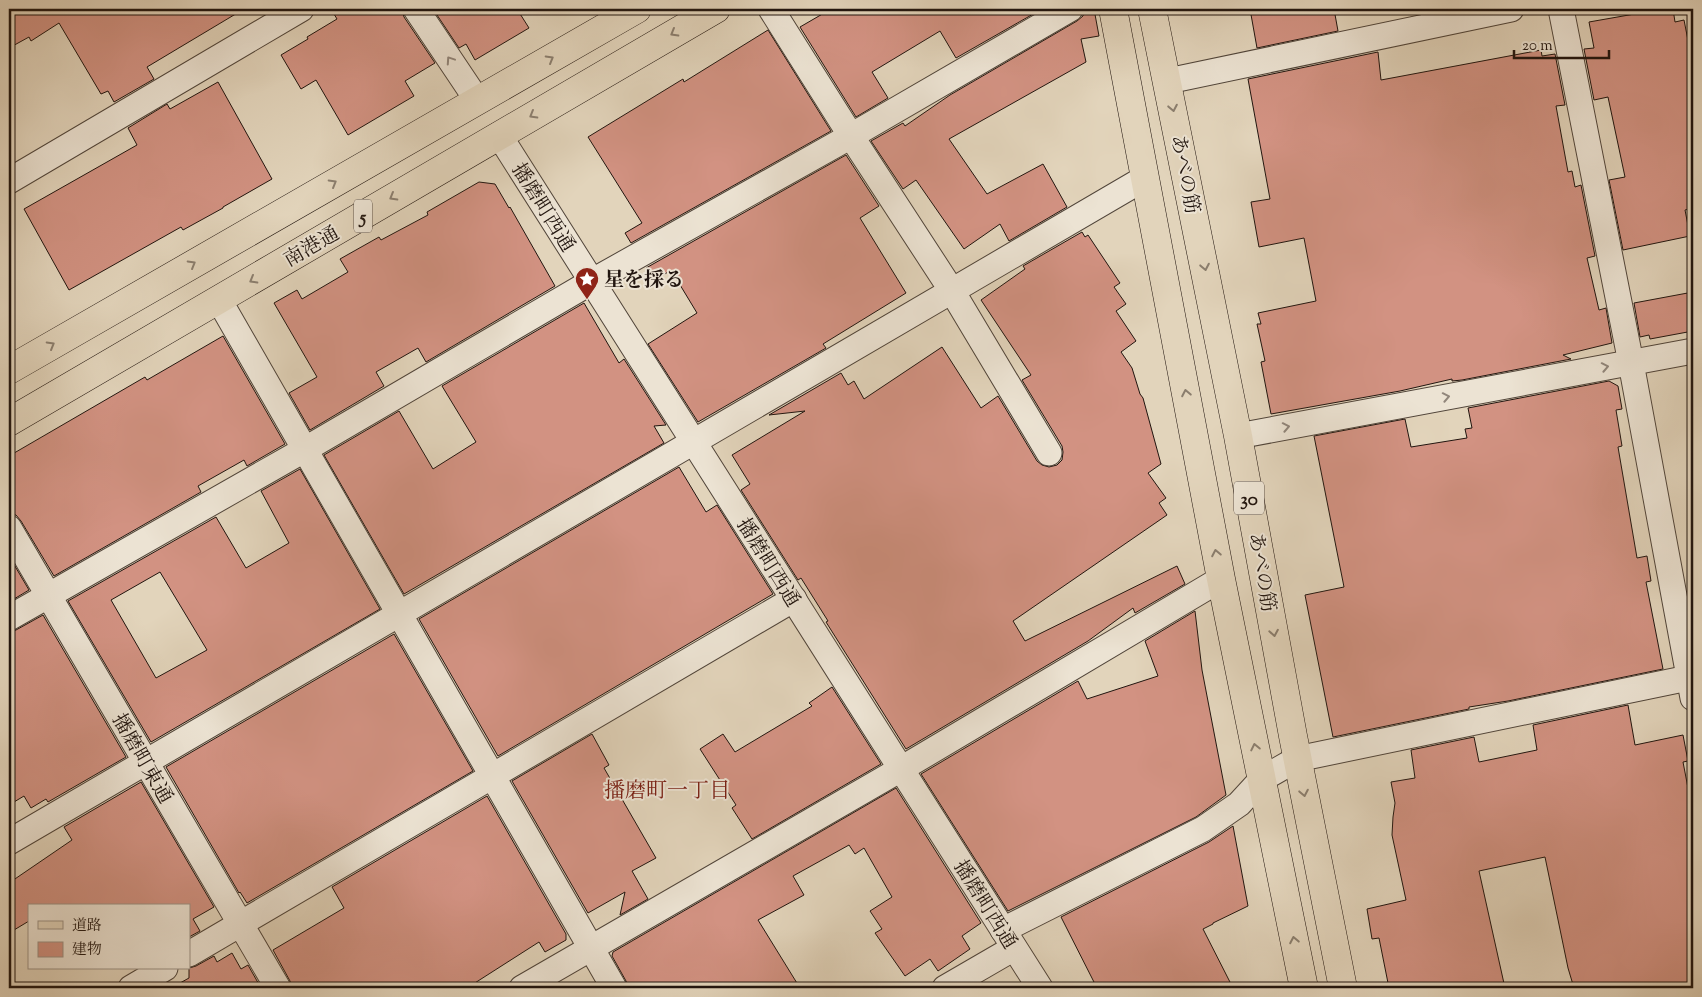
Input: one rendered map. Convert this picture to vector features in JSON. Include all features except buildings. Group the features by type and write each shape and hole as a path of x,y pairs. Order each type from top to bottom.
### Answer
{"main road":[{"name":"5","path":"9,370 637,9"},
{"name":"南港通","path":"9,422 716,9"},
{"name":"あべの筋","path":"1113,9 1221,579 1304,988"},
{"name":"あべの筋","path":"1152,9 1238,436 1343,988"}],"street":[{"path":"9,181 301,9"},
{"path":"416,9 477,100"},
{"path":"771,9 952,291 1049,453"},
{"path":"9,618 304,450 591,282 851,136 1070,9"},
{"path":"1168,81 1511,9"},
{"path":"946,988 1009,939 1203,829 1239,804 1262,778 1298,758 1692,684 1561,9"},
{"name":"播磨町西通","path":"499,135 1040,988"},
{"path":"9,842 1145,178"},
{"path":"219,300 398,615 614,988"},
{"path":"1238,436 1693,351"},
{"name":"播磨町東通","path":"9,528 278,988"},
{"path":"522,988 901,768 1221,579"},
{"path":"190,953 794,599"},
{"path":"131,988 162,970"}],"place":[{"name":"星を採る","path":"587,300"}],"district":[{"name":"播磨町一丁目","path":"667,790"}]}
